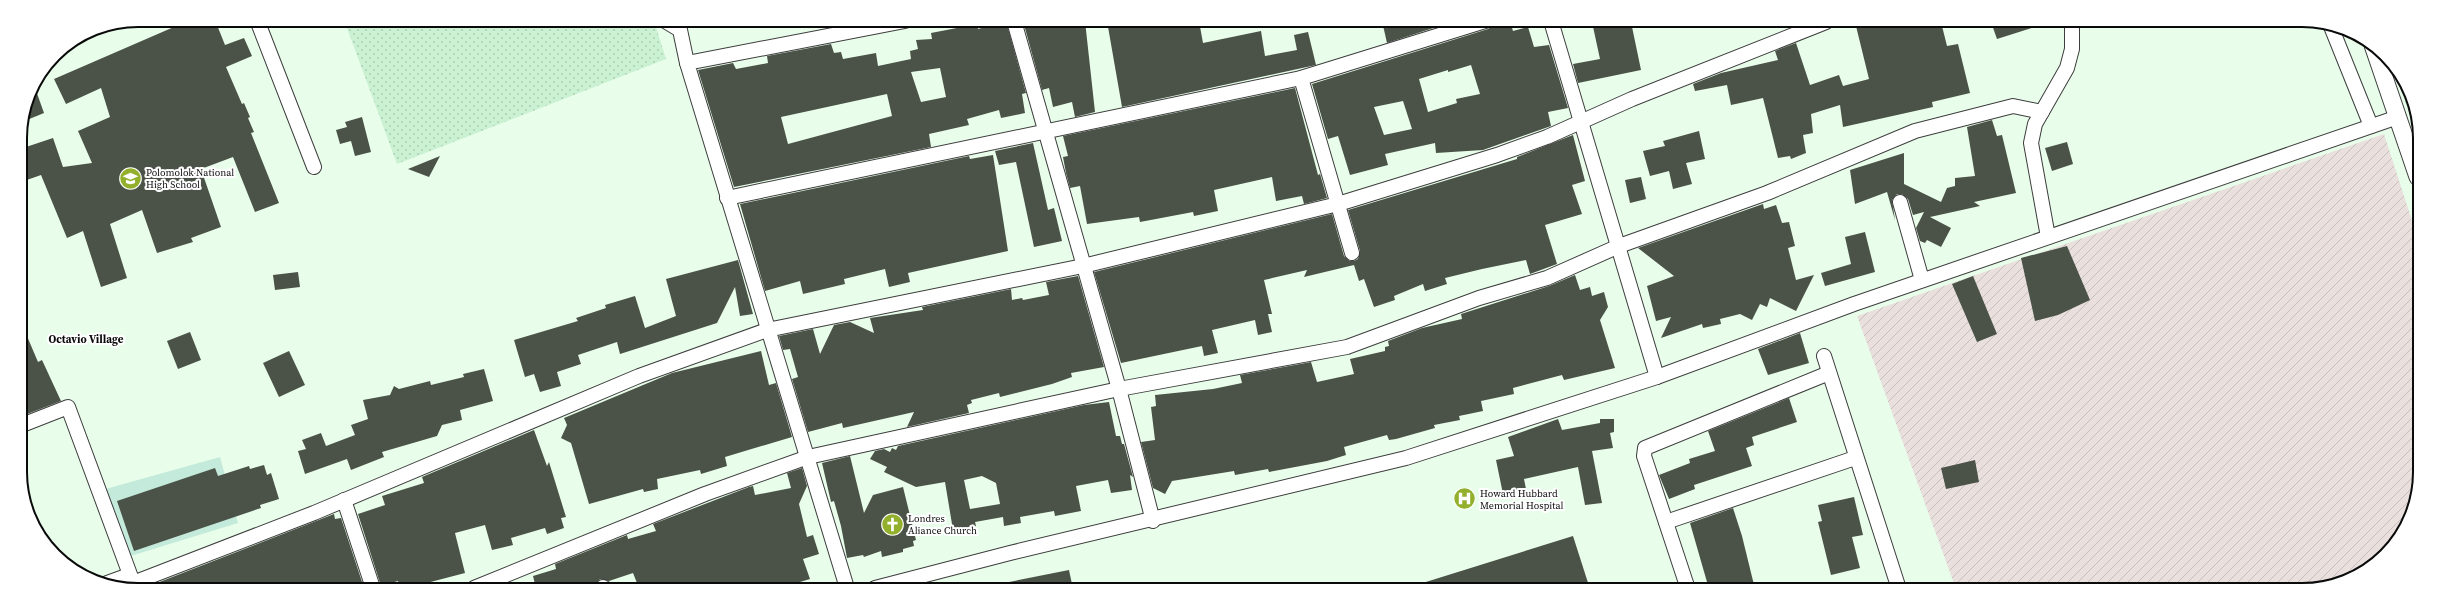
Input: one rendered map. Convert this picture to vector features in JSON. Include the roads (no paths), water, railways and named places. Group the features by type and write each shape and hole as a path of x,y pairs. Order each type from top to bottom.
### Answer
{"street":[{"path":"260,27 314,167"},
{"path":"675,27 680,30 687,62 727,198 767,330 808,457 846,583"},
{"path":"687,62 872,27"},
{"path":"1016,27 1047,131 1083,266 1119,389 1152,521"},
{"path":"727,198 1301,78 1466,27"},
{"path":"1551,27 1619,246 1657,377"},
{"path":"27,424 68,407 133,582 344,500 576,402 767,330 1083,266 1338,204 1497,155 1580,123 1632,99 1813,27"},
{"path":"2048,237 2031,143 2032,131 2067,68 2072,49 2072,27"},
{"path":"2333,32 2371,126"},
{"path":"2377,58 2413,162"},
{"path":"1301,78 1352,253"},
{"path":"486,583 705,494 808,457 1119,389 1347,346 1478,298 1547,278 1619,246 1767,193 1916,131 2013,106 2042,112"},
{"path":"893,583 1010,553 1152,521 1406,458 1657,377 1922,280 2398,117"},
{"path":"1900,202 1922,280"},
{"path":"1824,356 1855,458 1896,583"},
{"path":"1686,583 1644,456 1645,448 1829,373"},
{"path":"1666,522 1855,458"},
{"path":"344,500 371,583"}],"place":[{"name":"Polomolok National High School","path":"130,178"},
{"name":"Howard Hubbard Memorial Hospital","path":"1464,499"},
{"name":"Londres Aliance Church","path":"892,524"}],"district":[{"name":"Octavio Village","path":"86,339"}]}
